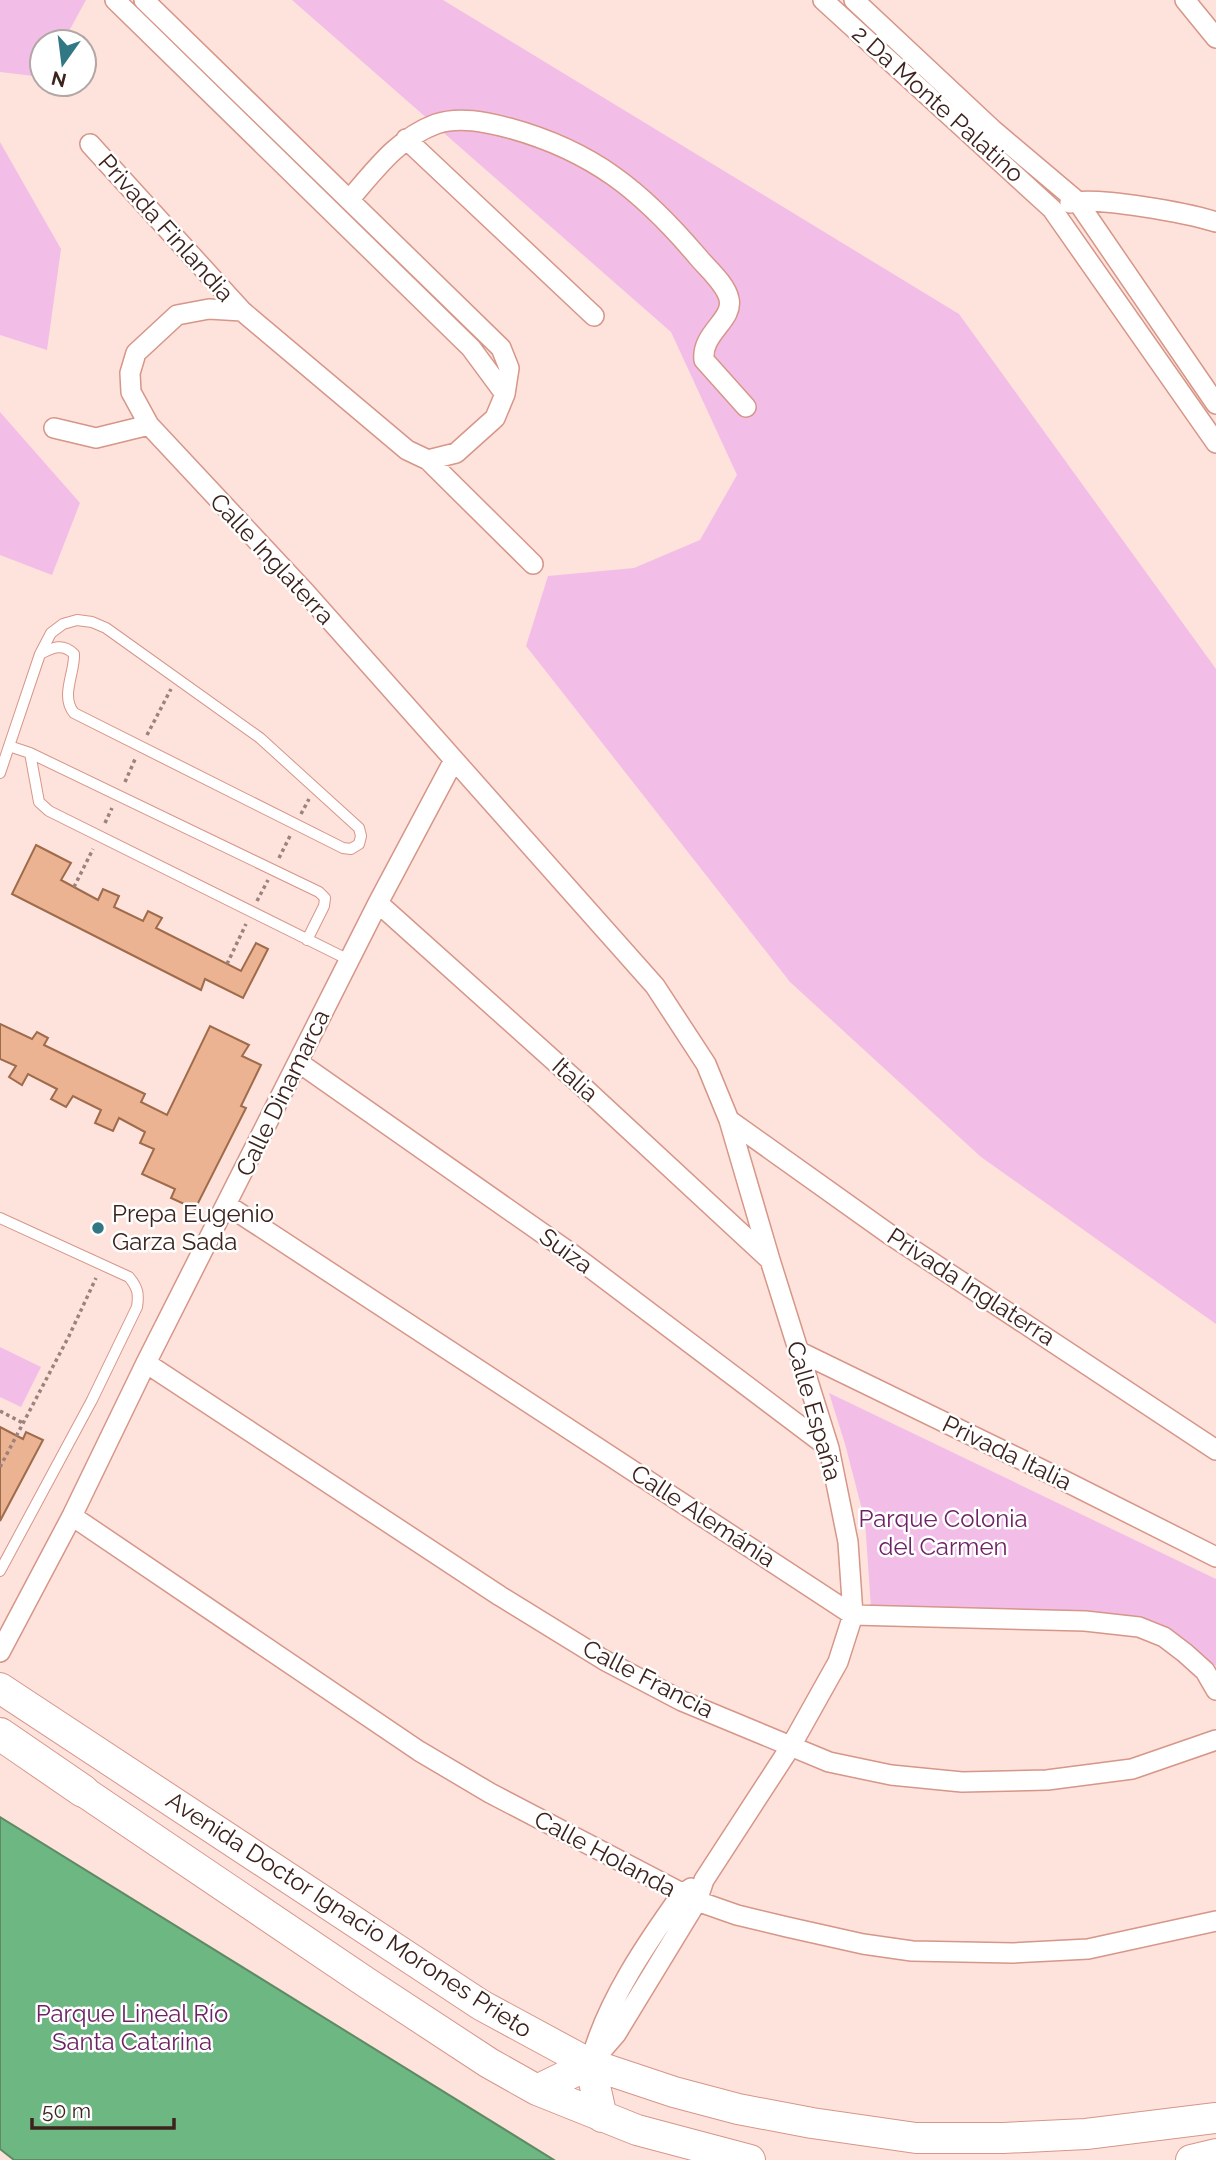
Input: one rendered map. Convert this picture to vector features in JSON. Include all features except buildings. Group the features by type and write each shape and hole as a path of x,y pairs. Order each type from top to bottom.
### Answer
{"highway":[{"path":"0,1734 83,1791"},
{"path":"0,1753 47,1779 83,1791"}],"main road":[{"name":"Avenida Doctor Ignacio Morones Prieto","path":"0,1688 481,2005 590,2064 674,2092 738,2109 916,2138 1086,2134 1216,2118"},
{"name":"Avenida Doctor Ignacio Morones Prieto","path":"83,1791 378,1990 489,2063 537,2090 638,2130 750,2160"},
{"path":"537,2090 590,2064 601,2117"},
{"path":"1191,2160 1216,2154"}],"street":[{"path":"115,0 471,348 505,394"},
{"path":"144,0 501,348 509,368 505,394 495,418 456,453 428,460"},
{"name":"2 Da Monte Palatino","path":"823,0 1052,209 1216,443"},
{"name":"2 Da Monte Palatino","path":"854,0 993,130 1077,201 1216,404"},
{"path":"1185,0 1216,38"},
{"path":"349,200 387,156 407,139 437,124 463,120 492,124 549,140 580,153 610,172 648,204 680,236 722,286 729,299 728,311 707,341 703,350 704,360 746,407"},
{"path":"407,139 594,316"},
{"name":"Privada Finlandia","path":"90,144 242,311"},
{"path":"1052,209 1077,201 1099,201 1216,222"},
{"name":"Calle Inglaterra","path":"242,311 209,309 177,316 136,353 130,373 131,392 149,425 306,593 655,986 706,1064 729,1119"},
{"path":"242,311 407,450 428,460 533,564"},
{"path":"54,428 96,438 149,425"},
{"name":"Calle Dinamarca","path":"0,1651 72,1516 377,902 454,760"},
{"name":"Italia","path":"377,902 770,1260"},
{"name":"Suiza","path":"298,1062 572,1254 829,1448"},
{"name":"Calle España","path":"590,2064 617,2034 689,1898 704,1880 791,1746 838,1662 853,1615 848,1542 829,1448 729,1119"},
{"name":"Privada Inglaterra","path":"729,1119 889,1234 1216,1450"},
{"name":"Calle Alemánia","path":"226,1205 853,1615"},
{"name":"Privada Italia","path":"798,1351 1216,1557"},
{"name":"Calle Francia","path":"146,1363 500,1596 604,1660 682,1701 829,1762 891,1775 962,1782 1047,1780 1132,1769 1216,1740"},
{"name":"Calle Holanda","path":"72,1516 419,1751 490,1793 689,1898 737,1915 863,1944 912,1951 1013,1953 1088,1949 1216,1921"},
{"path":"853,1615 1085,1620 1139,1627 1164,1637 1185,1653 1205,1671 1216,1690"}],"lane":[{"path":"0,773 40,654 51,633 64,624 77,620 92,621 106,628 260,738 359,828 359,844 351,849 343,848 74,713 68,706 67,699 74,654 68,648 60,646 40,654"},
{"path":"9,746 30,753 319,892 325,898 324,906 307,940"},
{"path":"30,753 39,802 49,811 349,960"},
{"path":"0,1218 130,1277 137,1286 139,1295 136,1307 92,1400 0,1571"}],"path":[{"path":"0,1467 103,1265"},
{"path":"0,1411 23,1423"}],"green space":[{"path":"0,0 86,0 71,28 28,28 28,75 0,72"},
{"path":"292,0 443,0 959,314 1216,669 1216,1324 981,1157 790,982 526,646 548,576 634,568 700,540 737,475 671,332"},
{"path":"0,142 61,249 47,350 0,335"},
{"path":"0,412 80,503 52,575 0,555"},
{"path":"0,1347 41,1367 21,1407 0,1397"},
{"name":"Parque Colonia del Carmen","path":"829,1393 1216,1579 1216,1666 1165,1628 1111,1614 871,1608 865,1521"}],"shaded area":[{"name":"Parque Lineal Río Santa Catarina","path":"0,1817 554,2160 14,2160 0,2149"}],"place":[{"name":"Prepa Eugenio Garza Sada","path":"98,1228"}]}
